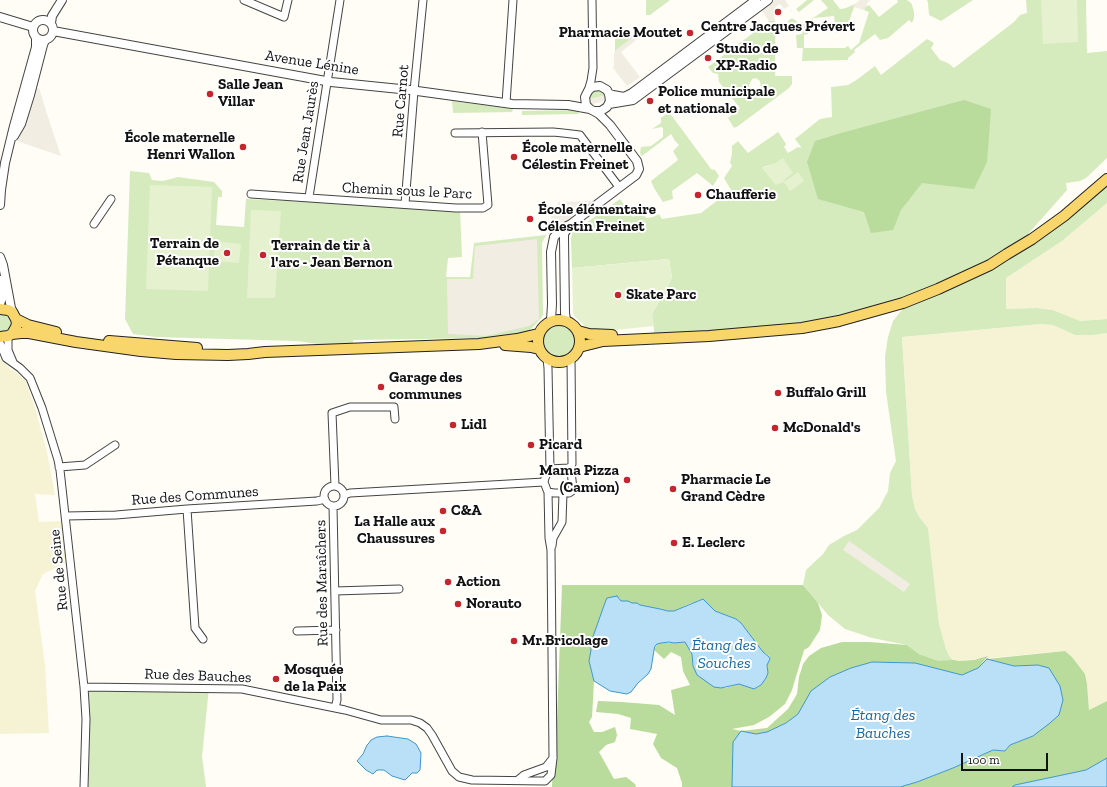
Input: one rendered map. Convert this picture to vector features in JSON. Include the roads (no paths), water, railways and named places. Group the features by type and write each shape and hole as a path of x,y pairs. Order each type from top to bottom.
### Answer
{"main road":[{"path":"579,347 604,341 709,336 802,328 839,321 903,303 938,290 990,265 1032,239 1064,216 1107,179"},
{"path":"0,309 8,310 25,324 74,336 98,340 265,352"},
{"path":"7,336 16,327 15,317"},
{"path":"551,320 566,320 578,331 580,338 579,347 571,358 560,362 553,362 544,357 539,349 537,341 538,334 542,327 551,320"},
{"path":"578,331 589,334 606,335 770,331"},
{"path":"7,336 29,333 110,348 176,354 248,354 265,352 479,344 517,339 538,334"},
{"path":"479,344 531,347 539,349"}],"street":[{"path":"36,38 39,40 45,40 52,36 49,25 57,0"},
{"path":"49,25 52,16 62,0"},
{"path":"244,0 284,17 288,0"},
{"name":"Rue Jean Jaurès","path":"309,197 340,0"},
{"name":"Rue Carnot","path":"404,204 423,0"},
{"path":"506,103 513,0"},
{"path":"551,320 551,252 554,237 558,232 569,226 636,175 639,169 637,161 610,125 585,102 593,68 592,0"},
{"path":"609,94 624,97 628,96 756,0"},
{"path":"592,110 601,111 616,102 626,102 634,99 768,0"},
{"path":"0,17 33,27"},
{"path":"0,205 0,190 5,163 36,47 36,38 33,32 33,27 37,22 49,25"},
{"name":"Avenue Lénine","path":"49,25 326,82 414,91 506,103 568,105 592,110"},
{"path":"10,143 21,124 45,40"},
{"path":"593,68 596,80 607,90 609,94 610,101 606,112 610,125"},
{"path":"568,105 579,100 592,87 603,87"},
{"name":"Chemin sous le Parc","path":"251,194 462,208 484,208 488,205 482,132"},
{"path":"455,133 563,133 580,135 619,187"},
{"path":"94,224 111,199"},
{"path":"566,320 564,313 564,234 569,226"},
{"path":"0,257 3,265 11,308 15,317"},
{"path":"0,277 2,294 0,304"},
{"path":"7,336 8,350 13,362"},
{"name":"Rue de Seine","path":"0,343 6,358 26,372 30,378 42,408 59,467 66,516 84,686 86,719 84,787"},
{"path":"548,492 554,494 569,493 573,489 570,469 572,464 571,358"},
{"path":"547,359 550,469 544,478 544,482 548,492 549,538 551,550 553,758"},
{"path":"335,486 332,413 350,407 394,407 395,419"},
{"path":"59,467 85,464 115,445"},
{"path":"550,469 570,469"},
{"path":"344,494 544,482"},
{"path":"335,486 344,494 341,503 333,506 328,504 325,499 326,491 335,486"},
{"path":"551,550 553,538 562,522 563,493"},
{"name":"Rue des Communes","path":"66,516 116,515 317,501 325,499"},
{"name":"Rue des Maraîchers","path":"333,506 337,700 335,708"},
{"path":"187,509 195,628 203,639"},
{"path":"335,591 400,589"},
{"path":"297,631 336,630"},
{"name":"Rue des Bauches","path":"84,686 242,689 335,708 381,720 411,720 420,723 427,728 452,771 459,777 472,780 545,781 549,779 551,775 553,758"},
{"name":"Rue des Bauches","path":"518,780 524,775 546,767 553,758"}],"water":[{"name":"Étang des Souches","path":"617,596 621,601 628,601 668,611 674,611 703,599 715,611 736,619 741,623 763,652 769,657 770,659 767,665 768,673 766,678 761,685 754,689 739,684 721,688 714,687 697,675 693,666 692,654 685,642 669,642 657,644 655,646 651,669 631,692 627,694 610,691 594,681 589,661 591,642 606,600 607,598"},
{"name":"Étang des Bauches","path":"987,659 1014,666 1038,665 1049,668 1060,686 1063,700 1059,715 1033,736 1010,745 1005,751 993,750 953,768 900,787 732,787 733,742 741,731 756,734 767,732 786,723 798,714 811,691 830,677 851,668 872,662 915,663 962,675 978,668"},
{"path":"387,736 408,739 416,744 421,753 420,770 417,773 412,773 405,780 392,776 384,770 377,770 373,774 366,770 357,761 371,740 377,737"},
{"path":"1107,758 1107,787 1012,787 1015,785 1086,770"}],"place":[{"name":"Centre Jacques Prévert","path":"778,12"},
{"name":"Pharmacie Moutet","path":"690,33"},
{"name":"Studio de XP-Radio","path":"708,58"},
{"name":"Salle Jean Villar","path":"210,94"},
{"name":"Police municipale et nationale","path":"650,101"},
{"name":"École maternelle Henri Wallon","path":"243,147"},
{"name":"École maternelle Célestin Freinet","path":"514,157"},
{"name":"Chaufferie","path":"698,195"},
{"name":"École élémentaire Célestin Freinet","path":"530,219"},
{"name":"Terrain de Pétanque","path":"227,253"},
{"name":"Terrain de tir à l'arc - Jean Bernon","path":"263,255"},
{"name":"Skate Parc","path":"618,295"},
{"name":"Garage des communes","path":"381,387"},
{"name":"Buffalo Grill","path":"778,393"},
{"name":"Lidl","path":"453,425"},
{"name":"McDonald's","path":"775,428"},
{"name":"Picard","path":"531,445"},
{"name":"Mama Pizza (Camion)","path":"627,480"},
{"name":"Pharmacie Le Grand Cèdre","path":"673,489"},
{"name":"C&A","path":"443,511"},
{"name":"La Halle aux Chaussures","path":"443,531"},
{"name":"E. Leclerc","path":"674,543"},
{"name":"Action","path":"448,582"},
{"name":"Norauto","path":"458,604"},
{"name":"Mr.Bricolage","path":"514,641"},
{"name":"Mosquée de la Paix","path":"276,679"}]}
